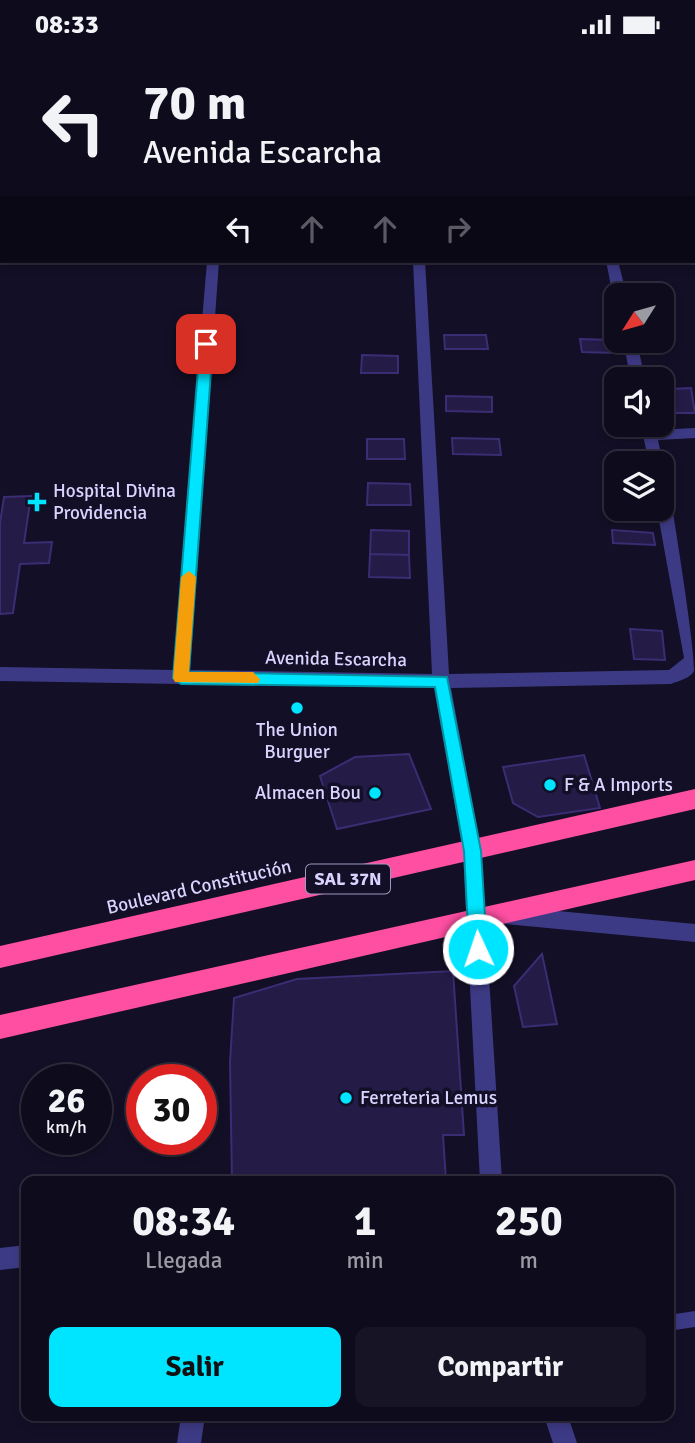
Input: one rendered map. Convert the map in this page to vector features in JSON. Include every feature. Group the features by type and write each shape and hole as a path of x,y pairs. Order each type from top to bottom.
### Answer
{"highway":[{"name":"Boulevard Constitución","path":"0,957 695,799"},
{"path":"0,1027 232,972 477,923 695,870"}],"street":[{"path":"181,678 213,263"},
{"path":"419,263 441,681 472,851 491,1176"},
{"path":"612,263 617,283"},
{"path":"674,432 695,433"},
{"name":"Avenida Escarcha","path":"0,674 441,681 671,677 684,671 693,660 667,521"},
{"path":"506,915 695,933"},
{"path":"0,1259 21,1257"},
{"path":"189,1443 191,1421"},
{"path":"558,1421 565,1443"}],"lane":[{"path":"674,1322 695,1319"}],"building":[{"path":"444,335 486,335 488,349 445,349"},
{"path":"580,339 604,340 604,353 582,352"},
{"path":"362,355 398,356 398,373 361,373"},
{"path":"691,388 695,413 676,413 674,389"},
{"path":"446,396 492,397 492,412 446,411"},
{"path":"452,438 499,439 501,455 453,454"},
{"path":"367,439 404,439 405,459 367,459"},
{"path":"368,483 410,484 411,505 367,505"},
{"path":"31,496 24,543 52,542 49,563 20,564 13,613 0,614 0,523 4,497"},
{"path":"371,530 409,531 409,555 370,554"},
{"path":"612,530 653,533 655,545 613,543"},
{"path":"370,554 409,555 410,578 369,577"},
{"path":"630,629 662,631 665,660 634,659"},
{"name":"Almacen Bou","path":"409,754 431,809 337,829 320,776 355,757"},
{"name":"F & A Imports","path":"584,755 600,808 538,817 513,803 503,767"},
{"path":"542,954 557,1024 523,1027 514,986"},
{"name":"Ferreteria Lemus","path":"453,971 464,1135 443,1135 446,1176 232,1176 230,1062 234,998 297,979"}],"slow traffic":[{"path":"189,577 181,678 253,679"}],"place":[{"name":"Hospital Divina Providencia","path":"37,502"},
{"name":"The Union Burguer","path":"297,708"},
{"name":"F & A Imports","path":"550,785"},
{"name":"Almacen Bou","path":"375,793"},
{"name":"Ferreteria Lemus","path":"346,1098"}],"route":[{"path":"206,344 181,678 441,681 472,851 478,949"}]}
